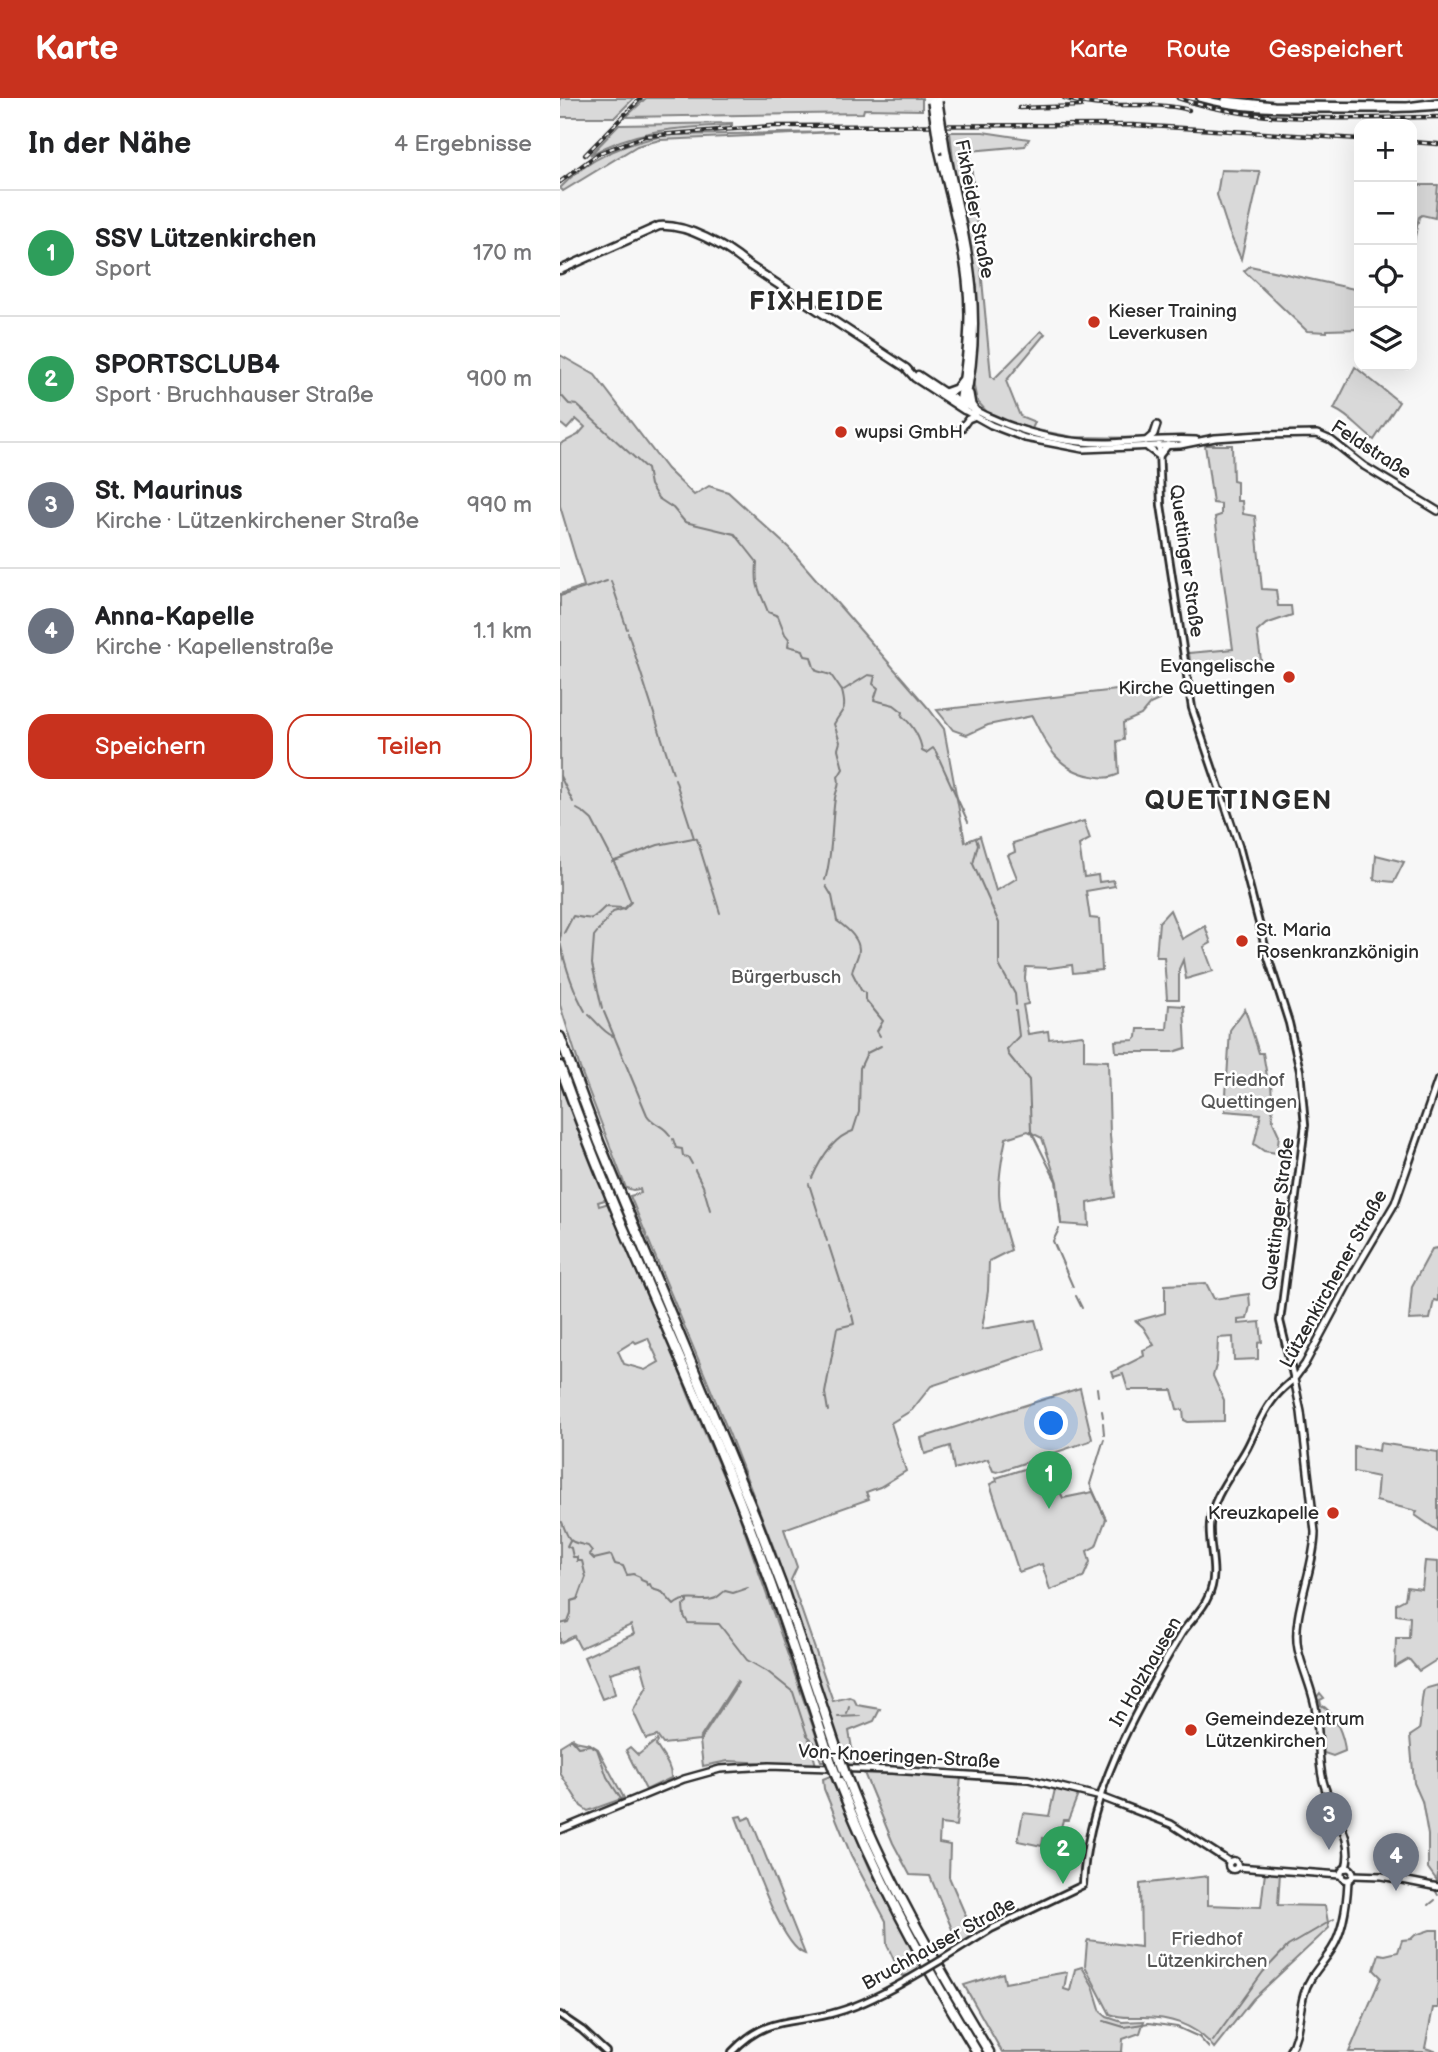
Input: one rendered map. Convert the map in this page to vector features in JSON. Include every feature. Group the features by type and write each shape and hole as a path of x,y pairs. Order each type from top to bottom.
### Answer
{"highway":[{"name":"Fixheider Straße","path":"935,100 967,278 969,325 961,405"},
{"name":"Fixheider Straße","path":"943,151 973,279 975,332 969,389 961,405"},
{"path":"945,393 956,389 964,378"},
{"path":"969,389 975,414"},
{"path":"560,1037 594,1130 751,1504 846,1776 870,1836 927,1948 989,2052"},
{"path":"560,1066 747,1518 793,1644 831,1762 862,1840 889,1898 977,2052"}],"main road":[{"path":"1200,98 1235,106 1280,109 1408,110 1438,104"},
{"path":"1216,98 1275,105 1438,104"},
{"path":"560,270 662,226 680,230 721,245 961,405"},
{"path":"906,368 915,378 975,414 1012,428 1064,440 1156,443"},
{"path":"961,429 975,414"},
{"path":"1146,444 1157,425"},
{"name":"Feldstraße","path":"1156,443 1260,435 1317,434 1331,440 1364,466 1438,511"},
{"name":"Feldstraße","path":"1156,443 1168,445 1199,440"},
{"path":"1146,444 1159,456 1168,445"},
{"name":"Lützenkirchener Straße","path":"1350,1871 1342,1825 1322,1777 1315,1708 1297,1642 1315,1537 1298,1391 1294,1379 1305,1364 1402,1188 1438,1080"},
{"path":"1298,1391 1305,1364"},
{"name":"Von-Knoeringen-Straße","path":"560,1830 694,1775 727,1768 883,1770 1015,1778 1101,1797 1171,1824 1230,1862 1231,1869 1237,1867 1340,1875"},
{"path":"1348,1881 1340,1875 1343,1870 1435,1886"},
{"path":"1290,2052 1297,2034 1306,1987 1339,1935 1350,1871"}],"street":[{"name":"Quettinger Straße","path":"1156,443 1161,505 1192,708 1238,844 1300,1071 1305,1125 1280,1321 1294,1379"},
{"path":"1291,1365 1297,1367 1305,1364"},
{"name":"In Holzhausen","path":"1083,1885 1086,1846 1122,1743 1141,1703 1180,1635 1210,1595 1214,1565 1210,1524 1216,1501 1269,1404 1294,1379"},
{"path":"1287,1385 1298,1391"},
{"name":"Bruchhauser Straße","path":"733,2052 757,2032 775,2023 838,2012 880,1994 991,1929 1083,1885"},
{"path":"560,2015 582,2030 606,2052"}],"green space":[{"path":"560,98 634,98 615,117 560,117"},
{"path":"646,98 922,98 922,110 864,109 863,113 626,117"},
{"path":"732,123 642,134 590,155 619,125"},
{"path":"838,132 660,140 637,146 563,191 560,188 583,168 609,153 637,142 667,135"},
{"path":"950,132 983,132 1029,139 1025,146 970,151 991,376 994,379 1041,331 1045,334 1006,381 1020,416 1035,422 1032,429 1073,437 1145,438 1092,441 1063,438 1011,423 988,413 977,401 973,382 978,343 977,287 955,177"},
{"path":"1221,170 1259,171 1260,174 1241,259 1217,195"},
{"path":"1417,185 1438,185 1435,218 1422,215 1417,227"},
{"path":"1250,266 1354,289 1354,329 1307,331 1244,271"},
{"name":"Bürgerbusch","path":"560,355 595,375 667,469 694,495 709,486 728,492 789,548 929,709 944,729 965,842 980,836 996,891 1017,878 1008,855 1015,852 1013,843 1084,821 1090,839 1079,845 1084,877 1098,875 1099,882 1113,880 1115,886 1086,891 1090,918 1099,919 1102,970 1073,973 1072,965 1026,967 1028,1004 1023,1005 1028,1034 1048,1031 1049,1039 1082,1035 1084,1060 1108,1061 1115,1197 1088,1203 1089,1226 1061,1224 1057,1182 1042,1138 1028,1131 1006,1138 1000,1169 999,1194 1002,1219 1011,1250 989,1261 982,1329 1035,1320 1043,1349 931,1386 912,1410 891,1423 906,1471 866,1492 869,1499 784,1529 797,1567 791,1580 833,1701 849,1697 854,1699 857,1705 880,1709 874,1721 849,1731 855,1766 850,1766 846,1761 775,1551 630,1196 641,1193 640,1189 626,1188 580,1068 560,1005 560,594 584,586 560,506 560,444 578,435 585,427 576,419 567,429 560,423"},
{"path":"1354,369 1399,402 1374,440 1334,409"},
{"path":"1205,445 1232,445 1233,481 1237,482 1237,501 1242,501 1243,514 1255,516 1262,589 1276,590 1278,606 1291,606 1292,615 1266,624 1257,632 1261,660 1191,668 1189,653 1233,649 1215,517 1221,515 1221,504 1213,503"},
{"path":"1153,686 1159,700 1150,704 1141,715 1123,723 1124,740 1117,741 1119,774 1109,777 1080,773 1061,762 1048,746 1032,716 988,725 967,735 953,730 937,710"},
{"path":"1376,855 1404,862 1394,882 1374,880"},
{"path":"1170,910 1182,939 1205,926 1211,943 1204,947 1213,971 1186,979 1183,960 1179,969 1179,999 1167,999 1164,957 1156,957 1159,922"},
{"path":"1169,1005 1184,1006 1186,1048 1173,1052 1116,1052 1115,1041 1134,1040 1138,1029 1167,1029"},
{"name":"Friedhof Quettingen","path":"1245,1009 1259,1053 1263,1053 1268,1082 1271,1082 1273,1122 1279,1135 1277,1153 1264,1151 1254,1144 1261,1114 1225,1111 1230,1030"},
{"path":"560,1082 608,1199 598,1202 599,1206 609,1203 734,1501 825,1761 821,1761 814,1742 809,1740 816,1765 728,1761 703,1766 700,1741 737,1681 699,1740 663,1744 657,1736 646,1739 633,1711 647,1686 641,1664 610,1673 615,1694 602,1699 584,1657 634,1634 631,1625 580,1648 574,1636 560,1643","holes":["648,1338 659,1362 645,1370 624,1364 618,1351 634,1341 636,1343"]},
{"path":"1438,1248 1438,1301 1434,1300 1430,1319 1409,1320 1412,1286 1432,1249"},
{"path":"1206,1283 1214,1299 1249,1294 1247,1319 1238,1320 1238,1324 1260,1322 1262,1342 1258,1343 1258,1359 1234,1360 1233,1337 1218,1338 1217,1362 1213,1376 1224,1400 1224,1421 1188,1422 1184,1420 1183,1410 1177,1409 1172,1390 1128,1390 1123,1374 1114,1377 1112,1372 1144,1356 1143,1350 1154,1345 1136,1321 1165,1313 1165,1285"},
{"path":"1080,1388 1092,1439 1090,1441 997,1472 993,1471 988,1459 954,1469 950,1446 925,1454 921,1438"},
{"path":"1380,1443 1438,1452 1438,1531 1415,1515 1417,1512 1376,1501 1378,1477 1354,1472 1354,1446 1379,1451"},
{"path":"1046,1462 1063,1498 1093,1492 1106,1519 1096,1546 1087,1551 1090,1562 1083,1578 1050,1590 1042,1564 1019,1572 990,1484 997,1481 996,1478"},
{"path":"1425,1561 1438,1562 1438,1659 1419,1671 1409,1659 1395,1667 1396,1638 1409,1638 1410,1617 1396,1615 1396,1604 1405,1599 1407,1587 1422,1589"},
{"path":"1438,1685 1438,1882 1428,1868 1428,1835 1422,1801 1414,1783 1410,1736 1419,1730 1424,1689"},
{"path":"1320,1693 1324,1698 1320,1700 1321,1705 1331,1713 1341,1732 1344,1745 1345,1751 1333,1756 1324,1753 1317,1697"},
{"path":"573,1738 598,1749 624,1798 588,1811 581,1806 560,1773 560,1746"},
{"path":"657,1740 656,1745 668,1765 671,1778 646,1790 626,1750 630,1747 638,1755"},
{"path":"864,1773 961,1777 956,1826 940,1824 939,1843 950,1845 949,1877 975,1937 959,1946 930,1876 910,1875 893,1843"},
{"path":"830,1776 870,1869 921,1967 912,1974 901,1975 887,1945 886,1921 851,1855 824,1789 823,1779"},
{"path":"1055,1789 1078,1795 1068,1820 1063,1820 1057,1842 1043,1838 1042,1846 1018,1841 1023,1813 1049,1816"},
{"path":"741,1816 743,1820 750,1817 805,1954 795,1947 775,1915 736,1817"},
{"name":"Friedhof Lützenkirchen","path":"1265,1872 1280,1872 1278,1905 1325,1906 1329,1928 1253,1999 1214,2048 1199,2033 1180,2023 1160,2018 1110,2014 1085,1966 1087,1942 1141,1947 1140,1884 1208,1876 1208,1905 1261,1907"},
{"path":"1430,1930 1438,1930 1438,2008 1433,2008 1425,2048 1438,2052 1349,2052 1381,1977 1374,1970 1379,1954 1398,1952 1402,1940"},
{"path":"1082,1967 1093,1986 1101,2012 1122,2022 1144,2021 1140,2033 1123,2039 1122,2052 1002,2052 964,1985 1003,1973 1005,1983 1067,1972 1064,1989 1070,1991 1075,1969"}],"waterway":[{"path":"560,394 569,404 577,405 647,469 650,485 658,498 673,508 685,522 735,534 757,562 760,593 768,612 778,616 789,639 788,646 803,650 805,656 811,657 817,671 831,675 842,691 868,675 875,676 873,684 878,688 874,700 894,705 903,712 902,716 915,731 922,751 926,753 933,748 968,822"},
{"path":"560,596 607,581"},
{"path":"611,581 627,629"},
{"path":"628,633 673,773"},
{"path":"825,880 838,777 843,769 838,749 840,742 834,724 844,706 842,691"},
{"path":"560,776 573,802"},
{"path":"675,779 720,913"},
{"path":"577,809 592,820 631,902 624,909 613,912 594,936 592,964 602,1008"},
{"path":"612,862 658,845 693,838"},
{"path":"976,839 978,844 973,864 999,923 999,965 1015,994 1016,1005"},
{"path":"826,886 832,896 837,921 849,931 858,945 858,955 852,972 865,993 865,999 883,1021 877,1031 880,1036"},
{"path":"564,933 573,916 591,918 605,907 623,908"},
{"path":"560,942 570,977 585,1011"},
{"path":"1016,1011 1019,1036 1007,1049 1008,1054 1029,1080 1031,1131 1056,1181 1061,1224"},
{"path":"604,1012 647,1115 670,1136"},
{"path":"589,1015 613,1036"},
{"path":"812,1178 823,1157 834,1144 853,1131 859,1112 860,1068 867,1053 881,1046"},
{"path":"673,1139 676,1148 682,1149 683,1156 688,1157 692,1164"},
{"path":"695,1170 710,1210"},
{"path":"809,1184 827,1241"},
{"path":"1059,1229 1053,1241 1073,1287"},
{"path":"829,1246 850,1311"},
{"path":"1076,1296 1082,1308"},
{"path":"828,1411 825,1393 837,1328 854,1324 852,1315"},
{"path":"1097,1388 1098,1396"},
{"path":"1102,1411 1103,1417"},
{"path":"1103,1423 1104,1434"},
{"path":"1103,1513 1090,1484 1104,1439"},
{"path":"562,1522 570,1540 588,1546 592,1551 589,1554 594,1559 611,1555 615,1564 623,1566 627,1575 640,1577 647,1585 650,1584 652,1589 662,1592 674,1605 684,1600 711,1600 725,1591 733,1593 748,1588"},
{"path":"560,1624 568,1622 571,1601 578,1599 586,1577 582,1561 577,1561 577,1557 573,1557 571,1548 567,1546 570,1540"},
{"path":"687,1600 683,1606 688,1623 719,1624 747,1660 768,1672 793,1692 807,1735 811,1739"},
{"path":"847,1714 849,1707"},
{"path":"838,1717 861,1716"},
{"path":"571,1739 578,1747 590,1745 597,1749 607,1777 621,1799"},
{"path":"1438,1875 1435,1890 1438,1895"},
{"path":"1429,1905 1435,1900"},
{"path":"1213,2041 1263,1972 1288,1946 1334,1919"},
{"path":"1104,2021 1124,2027 1149,2023 1177,2027 1199,2037 1209,2048"}],"railway":[{"path":"585,155 641,98"},
{"path":"1064,98 1095,104 1158,105 1189,110"},
{"path":"1178,98 1209,107 1274,116 1438,117"},
{"path":"1019,108 1081,106"},
{"path":"560,182 599,153 645,136 772,126 1133,125 1354,139"},
{"path":"1417,142 1438,144"}],"place":[{"name":"Kieser Training Leverkusen","path":"1094,322"},
{"name":"wupsi GmbH","path":"841,432"},
{"name":"Evangelische Kirche Quettingen","path":"1289,677"},
{"name":"St. Maria Rosenkranzkönigin","path":"1242,941"},
{"name":"SSV Lützenkirchen","path":"1049,1509"},
{"name":"Kreuzkapelle","path":"1333,1513"},
{"name":"Gemeindezentrum Lützenkirchen","path":"1191,1730"},
{"name":"St. Maurinus","path":"1329,1850"},
{"name":"SPORTSCLUB4","path":"1063,1884"},
{"name":"Anna-Kapelle","path":"1396,1891"}],"district":[{"name":"FIXHEIDE","path":"817,302"},
{"name":"QUETTINGEN","path":"1239,801"}]}
